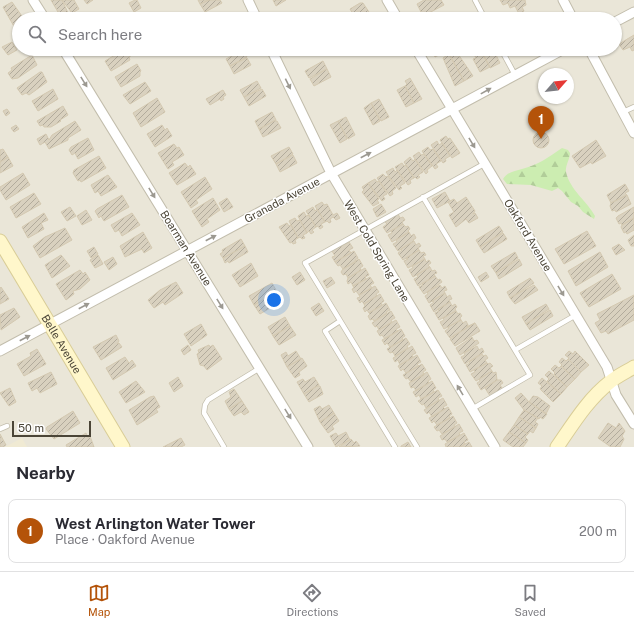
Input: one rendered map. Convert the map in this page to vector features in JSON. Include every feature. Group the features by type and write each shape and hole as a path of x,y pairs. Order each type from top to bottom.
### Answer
{"street":[{"path":"33,0 41,12"},
{"path":"248,0 254,12"},
{"path":"387,0 394,12"},
{"path":"563,0 569,12"},
{"path":"622,18 634,12"},
{"name":"Boarman Avenue","path":"67,56 308,447"},
{"name":"West Cold Spring Lane","path":"274,56 331,173 363,229 495,447"},
{"name":"Oakford Avenue","path":"420,56 607,367 616,395 634,424"},
{"name":"Granada Avenue","path":"0,351 551,56"},
{"path":"593,56 634,133"},
{"name":"Belle Avenue","path":"0,241 123,447"},
{"path":"557,447 590,402 611,381 634,367"}],"lane":[{"path":"475,0 481,12"},
{"path":"505,56 515,75"},
{"path":"623,112 634,107"},
{"path":"417,447 305,262 484,164"},
{"path":"424,197 530,374 472,409"},
{"path":"516,350 576,315"},
{"path":"340,321 325,331 395,447"},
{"path":"224,447 204,413 205,405 208,400 260,368"},
{"path":"0,429 7,426"}],"shaded area":[{"path":"0,0 634,0 634,447 0,447"},
{"path":"22,438 27,447 5,447"}],"green space":[{"path":"562,148 568,150 570,153 566,170 568,178 575,190 592,211 595,216 594,219 571,202 558,188 552,191 531,185 507,184 503,179 509,173 538,163"}],"building":[{"path":"51,0 62,0 68,12 58,12"},
{"path":"62,0 74,0 79,9 71,12"},
{"path":"84,0 93,0 87,4"},
{"path":"137,0 141,8 134,12 129,3"},
{"path":"198,0 209,0 200,4"},
{"path":"209,0 220,0 222,3 205,12 200,4"},
{"path":"273,0 286,0 276,6"},
{"path":"424,0 441,0 444,5 431,12 421,12 417,4"},
{"path":"500,0 525,0 526,5 522,7 524,11 518,12 515,6 510,8 508,3 503,5"},
{"path":"12,2 19,12 12,12 12,23 3,7"},
{"path":"360,3 363,3 369,12 352,12 350,9"},
{"path":"634,35 634,50 632,51 630,47 623,50 622,42"},
{"path":"12,42 12,53 8,55 2,47"},
{"path":"30,56 32,56 37,65 18,78 12,79 8,73 12,70 11,68"},
{"path":"113,56 130,56 129,57 130,60 111,71 105,61"},
{"path":"232,56 247,57 230,66 226,59"},
{"path":"450,56 459,56 473,76 464,81"},
{"path":"450,56 464,81 455,86 443,58"},
{"path":"475,56 484,56 490,67 480,72 473,59 476,58"},
{"path":"484,56 496,56 500,63 490,68"},
{"path":"247,58 251,65 234,74 230,66"},
{"path":"323,61 327,69 309,78 305,71"},
{"path":"137,64 141,71 140,76 121,87 115,77"},
{"path":"327,69 331,77 314,86 310,79"},
{"path":"42,72 47,82 29,95 26,93 22,95 17,88"},
{"path":"410,78 422,99 414,103 405,86 407,84 405,81"},
{"path":"257,81 261,88 244,97 240,90"},
{"path":"145,82 151,91 130,104 123,95"},
{"path":"405,86 414,103 406,107 397,90"},
{"path":"53,89 58,99 38,111 32,101"},
{"path":"262,89 266,96 249,106 244,97"},
{"path":"223,90 226,95 223,97 224,99 221,101 220,99 210,105 206,99"},
{"path":"157,98 165,112 141,127 133,113"},
{"path":"379,99 389,117 381,121 371,103"},
{"path":"371,103 380,121 373,125 364,108"},
{"path":"63,106 68,115 51,127 44,127 43,125 40,126 37,121"},
{"path":"7,109 10,113 6,116 3,111"},
{"path":"272,112 276,120 259,129 255,121"},
{"path":"346,117 355,135 348,139 338,121"},
{"path":"75,121 81,130 68,138 68,140 49,149 45,142 40,145 37,139 46,134 49,140 52,135"},
{"path":"274,121 277,121 281,128 263,137 259,129"},
{"path":"338,121 347,139 340,143 330,125"},
{"path":"16,125 19,129 14,132 11,128"},
{"path":"162,125 165,130 167,128 172,136 155,147 147,134"},
{"path":"538,132 544,132 549,137 547,146 544,148 538,148 533,143 533,137"},
{"path":"446,136 448,139 450,138 460,153 452,158 440,140"},
{"path":"88,138 94,150 78,159 75,153 72,155 69,150 71,147"},
{"path":"596,140 606,156 592,164 591,162 580,168 572,156"},
{"path":"437,141 439,145 442,143 450,156 445,159 446,161 443,163 431,145"},
{"path":"174,144 177,148 179,147 184,155 172,162 174,165 168,169 158,153"},
{"path":"289,147 293,154 276,164 271,156"},
{"path":"428,147 430,150 433,149 441,161 436,164 438,167 435,169 422,151"},
{"path":"3,149 8,157 0,162 0,150"},
{"path":"419,152 421,155 424,154 432,166 427,170 428,172 426,174 413,156"},
{"path":"293,155 297,163 280,172 276,164"},
{"path":"99,156 106,168 81,182 80,180 78,181 73,173 74,170"},
{"path":"8,157 13,166 0,173 0,162"},
{"path":"410,157 413,161 415,159 423,172 418,175 420,177 417,179 415,177 414,178 404,162"},
{"path":"185,163 188,167 190,165 196,174 177,185 169,173"},
{"path":"402,163 404,166 406,165 414,178 410,180 411,183 408,185 395,167"},
{"path":"393,168 395,172 397,170 405,183 400,186 402,188 399,190 386,172"},
{"path":"23,173 30,185 6,200 0,190 0,187"},
{"path":"383,174 386,177 388,176 396,188 392,191 393,194 390,196 377,178"},
{"path":"108,175 117,187 101,196 98,191 95,193 91,185"},
{"path":"205,177 212,189 196,200 198,203 191,208 181,192"},
{"path":"375,179 377,182 379,181 387,194 383,196 385,199 382,201 368,183"},
{"path":"368,183 379,199 377,200 379,203 373,206 362,192 364,190 362,187"},
{"path":"625,184 629,191 625,193 627,195 611,203 607,195"},
{"path":"445,192 450,201 437,208 432,199"},
{"path":"34,193 41,204 16,218 10,207"},
{"path":"122,195 129,207 104,221 101,216 99,218 95,211 97,209"},
{"path":"627,195 631,204 616,212 615,210 612,211 610,206 611,203"},
{"path":"466,197 475,211 473,214 475,213 478,218 469,223 466,219 456,227 449,215 454,212 448,202 454,199 457,203"},
{"path":"213,198 220,210 207,219 209,222 202,227 192,211"},
{"path":"227,198 233,207 224,212 219,203"},
{"path":"322,202 324,205 327,204 333,215 337,213 340,218 336,220 333,217 330,219 331,222 325,222 315,206"},
{"path":"381,204 386,212 377,217 373,209"},
{"path":"70,207 76,216 67,221 61,212"},
{"path":"313,207 315,211 317,209 325,222 321,224 323,227 320,229 318,226 316,227 306,211"},
{"path":"634,207 634,218 622,225 621,223 619,224 616,218"},
{"path":"86,210 92,220 82,225 77,216"},
{"path":"304,212 306,216 309,215 316,227 312,230 314,232 311,234 309,231 307,233 298,216"},
{"path":"44,213 48,220 41,223 44,229 28,238 22,227"},
{"path":"132,213 140,225 122,236 119,230 115,232 111,225"},
{"path":"398,214 400,218 403,217 405,220 402,222 403,224 387,233 383,227 387,224 385,222"},
{"path":"295,218 297,221 300,220 307,233 303,235 305,238 298,238 289,221"},
{"path":"634,218 634,230 627,234 626,232 624,233 621,227 622,225"},
{"path":"287,223 289,226 291,225 298,238 295,240 296,243 290,243 279,227"},
{"path":"403,224 406,227 408,226 410,229 408,231 409,232 392,242 388,235 392,233 391,231"},
{"path":"499,226 503,232 480,247 476,240"},
{"path":"65,228 72,240 40,258 33,246 45,237"},
{"path":"587,231 596,246 564,264 555,249"},
{"path":"143,232 152,248 144,253 142,249 125,257 120,246"},
{"path":"409,232 411,236 414,234 416,238 413,240 414,241 398,251 393,244 397,242 396,240"},
{"path":"503,233 507,239 484,253 480,247"},
{"path":"634,235 634,246 631,246 628,240"},
{"path":"241,239 245,246 223,258 220,254 223,252 222,250"},
{"path":"414,241 416,245 419,243 421,246 418,248 419,250 403,260 398,253 402,250 401,249"},
{"path":"349,242 353,248 349,250 351,253 335,262 332,257 335,256 332,251"},
{"path":"619,244 625,250 616,255 612,248"},
{"path":"245,246 248,252 229,263 228,261 225,263 223,258"},
{"path":"94,247 98,254 91,258 87,251"},
{"path":"419,250 421,253 424,252 426,255 423,256 425,259 408,268 404,261 408,259 406,258"},
{"path":"354,251 358,258 355,260 356,262 343,269 335,262"},
{"path":"515,252 518,258 496,273 491,266"},
{"path":"600,252 608,267 576,286 568,271"},
{"path":"61,255 70,266 52,278 45,265"},
{"path":"98,255 103,264 95,268 90,260"},
{"path":"113,257 117,264 109,270 104,262"},
{"path":"359,259 363,266 360,268 361,270 348,278 346,274 343,275 341,272 343,269"},
{"path":"425,259 426,262 429,260 431,263 428,265 430,267 413,277 409,270 413,268 412,266"},
{"path":"519,259 522,265 499,279 496,273"},
{"path":"251,263 258,276 240,287 232,275"},
{"path":"430,267 432,271 435,270 437,273 434,274 435,276 418,286 414,279 418,277 417,275"},
{"path":"365,268 369,275 365,277 366,279 353,286 351,282 348,284 348,278"},
{"path":"80,270 83,274 85,272 90,280 80,289 73,291 74,294 66,300 56,284"},
{"path":"300,272 305,280 297,285 292,277"},
{"path":"486,272 489,277 481,282 478,277"},
{"path":"612,274 621,289 589,307 580,293"},
{"path":"435,276 442,282 424,294 419,287"},
{"path":"331,277 335,283 327,288 323,281"},
{"path":"370,277 374,283 370,285 372,288 359,295 356,291 354,293 352,289 354,288 353,286"},
{"path":"530,278 534,283 510,298 507,292"},
{"path":"176,282 183,293 165,305 163,302 154,308 148,300 160,290"},
{"path":"272,283 276,290 270,293 271,295 254,305 249,296"},
{"path":"440,285 442,288 445,286 447,290 444,291 445,293 429,303 425,296 428,294 427,292"},
{"path":"534,285 538,290 515,304 510,298"},
{"path":"375,286 379,292 376,294 377,296 364,304 362,301 360,303 357,298 360,297 359,295"},
{"path":"1,287 9,299 0,304 0,288"},
{"path":"445,293 447,297 450,295 452,299 449,300 450,302 434,312 430,305 434,302 432,301"},
{"path":"279,294 282,301 260,314 254,305 271,295 272,297"},
{"path":"380,294 384,301 381,303 382,305 369,313 367,310 365,312 363,308 365,306 364,304"},
{"path":"634,295 634,320 608,334 606,331 601,333 595,323 600,320 597,314"},
{"path":"450,302 452,306 455,304 457,307 455,309 456,311 439,320 435,313 439,311 438,309"},
{"path":"319,303 324,311 316,316 311,308"},
{"path":"386,303 390,310 374,321 373,319 370,320 368,316 370,314 369,313"},
{"path":"546,304 549,309 526,324 522,317"},
{"path":"14,308 20,317 1,330 0,315"},
{"path":"550,310 553,316 530,330 526,324"},
{"path":"391,311 395,318 391,320 392,322 379,330 377,326 375,327 372,323"},
{"path":"456,311 462,316 460,318 461,320 444,329 440,322 444,320 443,318"},
{"path":"285,317 290,326 273,336 268,327"},
{"path":"396,320 400,327 396,329 398,331 385,339 382,335 380,336 377,331"},
{"path":"461,320 463,323 466,321 468,325 466,327 475,323 450,338 445,331 449,328 448,327"},
{"path":"475,323 480,331 455,346 450,339"},
{"path":"201,324 207,335 191,346 184,334"},
{"path":"290,326 296,335 279,345 273,336"},
{"path":"401,329 405,336 402,338 403,340 390,347 387,343 385,345 382,340"},
{"path":"116,335 119,341 117,344 119,343 122,347 101,360 93,347"},
{"path":"472,337 474,341 477,340 479,343 460,355 456,348"},
{"path":"406,338 410,344 407,346 408,348 395,356 393,352 390,353 387,349"},
{"path":"188,345 191,350 184,355 181,350"},
{"path":"209,345 210,347 213,345 222,359 207,370 204,366 200,365 197,354 199,353 198,350"},
{"path":"412,346 416,353 412,355 413,357 400,365 398,360 395,362 393,358"},
{"path":"477,346 479,350 482,348 484,352 465,364 461,357 465,355 464,353"},
{"path":"37,349 46,364 24,376 17,364 31,356 30,353"},
{"path":"296,351 301,359 287,367 281,355 286,352 288,356"},
{"path":"569,351 573,354 575,351 589,365 581,372 565,355"},
{"path":"482,354 483,356 486,355 488,358 485,360 487,363 470,372 466,365"},
{"path":"417,355 421,362 417,364 419,366 406,373 403,369 401,371 398,366"},
{"path":"125,357 129,363 132,360 136,366 113,380 106,368"},
{"path":"302,358 307,366 299,372 300,375 295,378 287,367"},
{"path":"562,358 566,361 568,359 581,372 575,379 561,366 562,365 559,362"},
{"path":"487,363 490,363 493,366 490,368 492,371 476,381 471,374 475,372 474,370"},
{"path":"422,364 426,370 423,372 424,375 411,382 403,375"},
{"path":"555,365 559,368 561,366 575,379 567,387 551,369"},
{"path":"492,371 493,373 496,372 497,380 481,390 477,383 480,381 479,379"},
{"path":"549,371 567,387 561,394 547,381 549,379 545,375"},
{"path":"51,372 57,384 40,393 37,388 32,391 28,383"},
{"path":"427,372 431,379 428,381 429,383 416,391 414,387 411,388 409,383"},
{"path":"178,377 183,386 174,392 169,383"},
{"path":"314,377 319,385 304,394 297,382 303,379 305,382"},
{"path":"542,378 561,394 553,402 540,389 542,386 538,383"},
{"path":"497,380 501,380 503,383 500,385 502,388 490,396 485,388"},
{"path":"136,381 145,392 126,403 119,392"},
{"path":"432,381 436,388 433,390 434,392 421,399 419,395 416,397 413,392"},
{"path":"317,386 320,386 323,394 309,402 304,394"},
{"path":"10,388 16,402 9,406 0,393"},
{"path":"234,389 242,401 229,409 225,401 231,397 229,392"},
{"path":"438,390 442,396 438,398 439,400 426,408 424,404 422,405 418,401"},
{"path":"521,393 529,402 547,414 543,419 540,417 539,419 524,410 515,398"},
{"path":"154,396 160,407 156,409 158,412 137,425 129,410"},
{"path":"533,396 538,397 550,406 546,414 529,402"},
{"path":"443,398 447,405 443,407 445,409 432,417 429,412 427,414 424,410"},
{"path":"242,401 249,412 244,415 241,412 234,416 229,409"},
{"path":"329,405 334,413 320,422 314,409 320,406 322,409"},
{"path":"448,407 452,414 449,416 450,418 437,425 434,421 432,423 429,418"},
{"path":"524,410 538,418 535,422 538,424 536,428 519,417"},
{"path":"73,411 80,423 54,439 46,429 47,427"},
{"path":"334,413 339,421 332,426 334,429 328,433 320,422"},
{"path":"453,416 457,423 454,425 455,427 442,434 434,427"},
{"path":"519,417 536,428 533,433 530,431 528,434 514,425"},
{"path":"608,423 616,428 619,423 625,431 622,436 624,439 620,447 611,447 598,438"},
{"path":"459,424 463,431 459,433 460,435 447,442 445,439 442,440 440,436"},
{"path":"514,425 528,434 525,437 528,440 526,443 509,432"},
{"path":"346,432 350,440 336,447 330,436 336,433 338,436"},
{"path":"509,432 526,443 523,447 513,447 503,440"},
{"path":"86,433 88,438 90,436 94,447 67,447 66,445"},
{"path":"464,433 468,440 464,442 465,444 460,447 446,447 445,444"},
{"path":"0,434 6,445 3,447 0,447"},
{"path":"181,438 185,445 181,447 163,447"},
{"path":"351,439 354,443 356,441 360,446 339,447"},
{"path":"408,442 411,447 401,447 401,446"},
{"path":"469,442 472,447 460,447 465,444"}],"place":[{"name":"West Arlington Water Tower","path":"541,139"}]}
